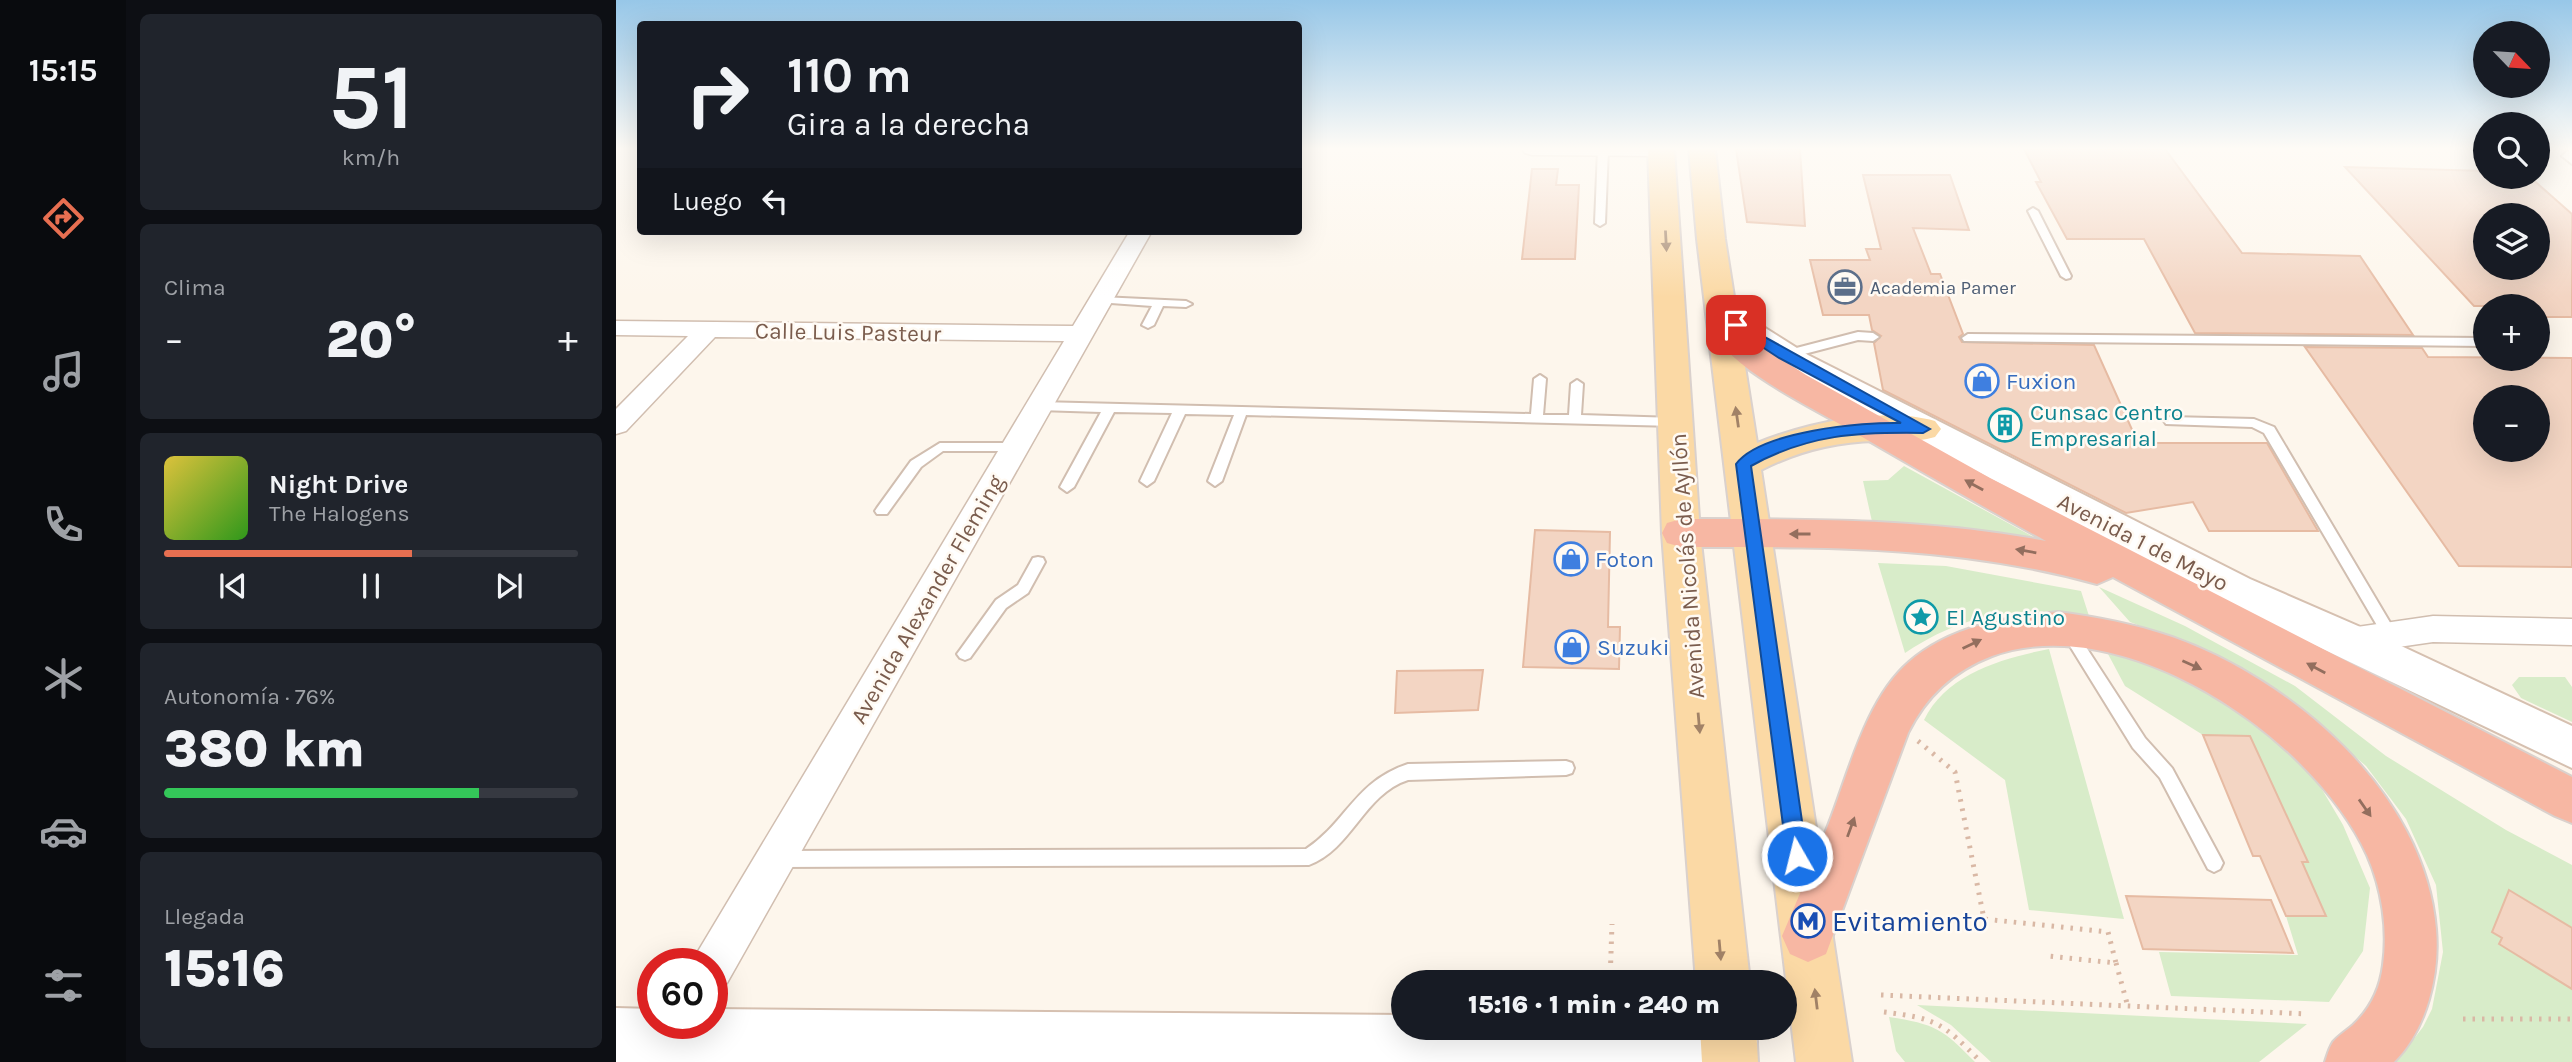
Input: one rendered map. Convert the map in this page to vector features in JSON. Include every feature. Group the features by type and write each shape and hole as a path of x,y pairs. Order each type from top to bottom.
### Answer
{"highway":[{"path":"1725,323 1751,354 1794,383 1870,427 2185,599 2572,801"},
{"path":"1681,533 1899,536 1990,544 2086,565 2185,599"},
{"path":"1808,936 1889,728 1914,685 1950,656 1990,636 2026,629 2068,630 2115,638 2170,656 2249,695 2306,740 2333,767 2370,814 2385,840 2402,883 2411,938 2410,964 2396,1012 2383,1032 2353,1062"}],"main road":[{"name":"Avenida Nicolás de Ayllón","path":"1664,199 1681,533 1722,970"},
{"path":"1709,199 1824,1062"},
{"path":"1743,464 1770,449 1822,432 1870,427 1923,429"}],"street":[{"name":"Avenida Alexander Fleming","path":"724,948 1139,235"},
{"name":"Avenida 1 de Mayo","path":"1725,323 1923,429 2236,590 2350,641 2572,748"},
{"name":"Calle Luis Pasteur","path":"616,328 1081,334"},
{"path":"616,425 707,331"},
{"path":"2350,641 2433,629 2572,632"},
{"path":"728,1031 1729,1044"},
{"path":"616,1036 637,1034"}],"lane":[{"path":"1600,223 1601,199"},
{"path":"2033,211 2066,276"},
{"path":"1101,300 1186,304"},
{"path":"1148,325 1159,302"},
{"path":"1784,355 1858,337 1873,337"},
{"path":"1968,338 2473,342"},
{"path":"1537,417 1540,379"},
{"path":"1575,418 1577,384"},
{"path":"1039,405 1676,422"},
{"path":"1067,486 1110,407"},
{"path":"1147,481 1181,408"},
{"path":"1215,481 1242,410"},
{"path":"2170,421 2254,423 2269,430 2390,635"},
{"path":"881,511 916,464 940,447 1015,447"},
{"path":"965,654 1001,604 1023,589 1038,562"},
{"path":"2068,630 2139,743 2166,774 2214,863"},
{"path":"2354,688 2381,692 2572,786"},
{"path":"775,859 1309,856 1324,848 1370,795 1387,780 1408,772 1566,768"}],"path":[{"path":"1912,736 1955,772 1984,919 2108,932 2128,1007"},
{"path":"1610,970 1612,924"},
{"path":"2048,956 2116,963"},
{"path":"1881,995 2308,1014"},
{"path":"1884,1012 1924,1017 1948,1029 1981,1062"},
{"path":"2463,1019 2572,1019"}],"green space":[{"path":"1904,466 2048,545 1977,529 1873,526 1863,481 1888,480"},
{"path":"1878,563 1946,566 2081,591 2089,616 2039,612 1993,615 1949,629 1905,653"},
{"path":"2099,587 2185,626 2295,686 2386,756 2506,830 2572,865 2572,1062 2396,1062 2423,1027 2432,1009 2443,952 2436,885 2406,819 2366,766 2305,714 2166,636 2130,622"},
{"path":"2049,649 2124,919 2029,910 2005,780 1924,720 1946,691 1961,680 1995,663"},
{"path":"2108,654 2149,663 2200,685 2262,726 2310,769 2343,825 2370,888 2363,951 2329,1002 2171,996 2159,952 2298,955 2286,916 2326,916 2302,862 2307,862 2250,736 2203,735 2125,686"},
{"path":"2519,677 2565,677 2572,687 2572,722 2521,698 2512,685"},
{"path":"1917,1005 2307,1024 2259,1062 1991,1062 1951,1025"},
{"path":"1889,1017 1917,1022 1937,1030 1955,1042 1975,1062 1905,1062 1896,1051"}],"building":[{"path":"1529,199 1578,199 1575,259 1522,259"},
{"path":"1743,199 1803,199 1805,226 1747,222"},
{"path":"1869,199 1958,199 1969,230 1913,228 1931,274 1940,274 1963,334 1959,337 1962,342 2094,345 2138,443 2267,443 2318,531 2209,531 2193,502 2126,513 1883,390 1874,343 1881,336 1872,330 1869,315 1823,315 1810,260 1870,260 1866,249 1881,249"},
{"path":"2045,199 2202,199 2242,253 2360,256 2413,335 2195,333 2144,239 2067,239"},
{"path":"2374,199 2554,199 2572,214 2572,317 2550,317 2550,294 2473,294 2473,305"},
{"path":"2305,347 2422,348 2428,357 2473,357 2473,371 2550,371 2550,358 2572,358 2572,567 2459,566"},
{"name":"Suzuki","path":"1535,530 1610,532 1608,627 1620,627 1619,669 1523,667"},
{"path":"1483,670 1478,710 1395,713 1397,671"},
{"path":"2203,735 2250,736 2308,862 2302,862 2326,916 2286,916 2260,856 2253,856"},
{"path":"2509,890 2572,928 2572,989 2499,944 2502,938 2492,932"},
{"path":"2126,896 2271,900 2293,953 2143,949"}],"place":[{"name":"Academia Pamer","path":"1845,287"},
{"name":"Fuxion","path":"1982,381"},
{"name":"Cunsac Centro Empresarial","path":"2005,425"},
{"name":"Foton","path":"1571,559"},
{"name":"El Agustino","path":"1921,617"},
{"name":"Suzuki","path":"1572,647"},
{"name":"Evitamiento","path":"1808,921"}],"route":[{"path":"1736,325 1784,355 1923,429 1870,427 1822,432 1770,449 1743,464 1797,856"}]}
